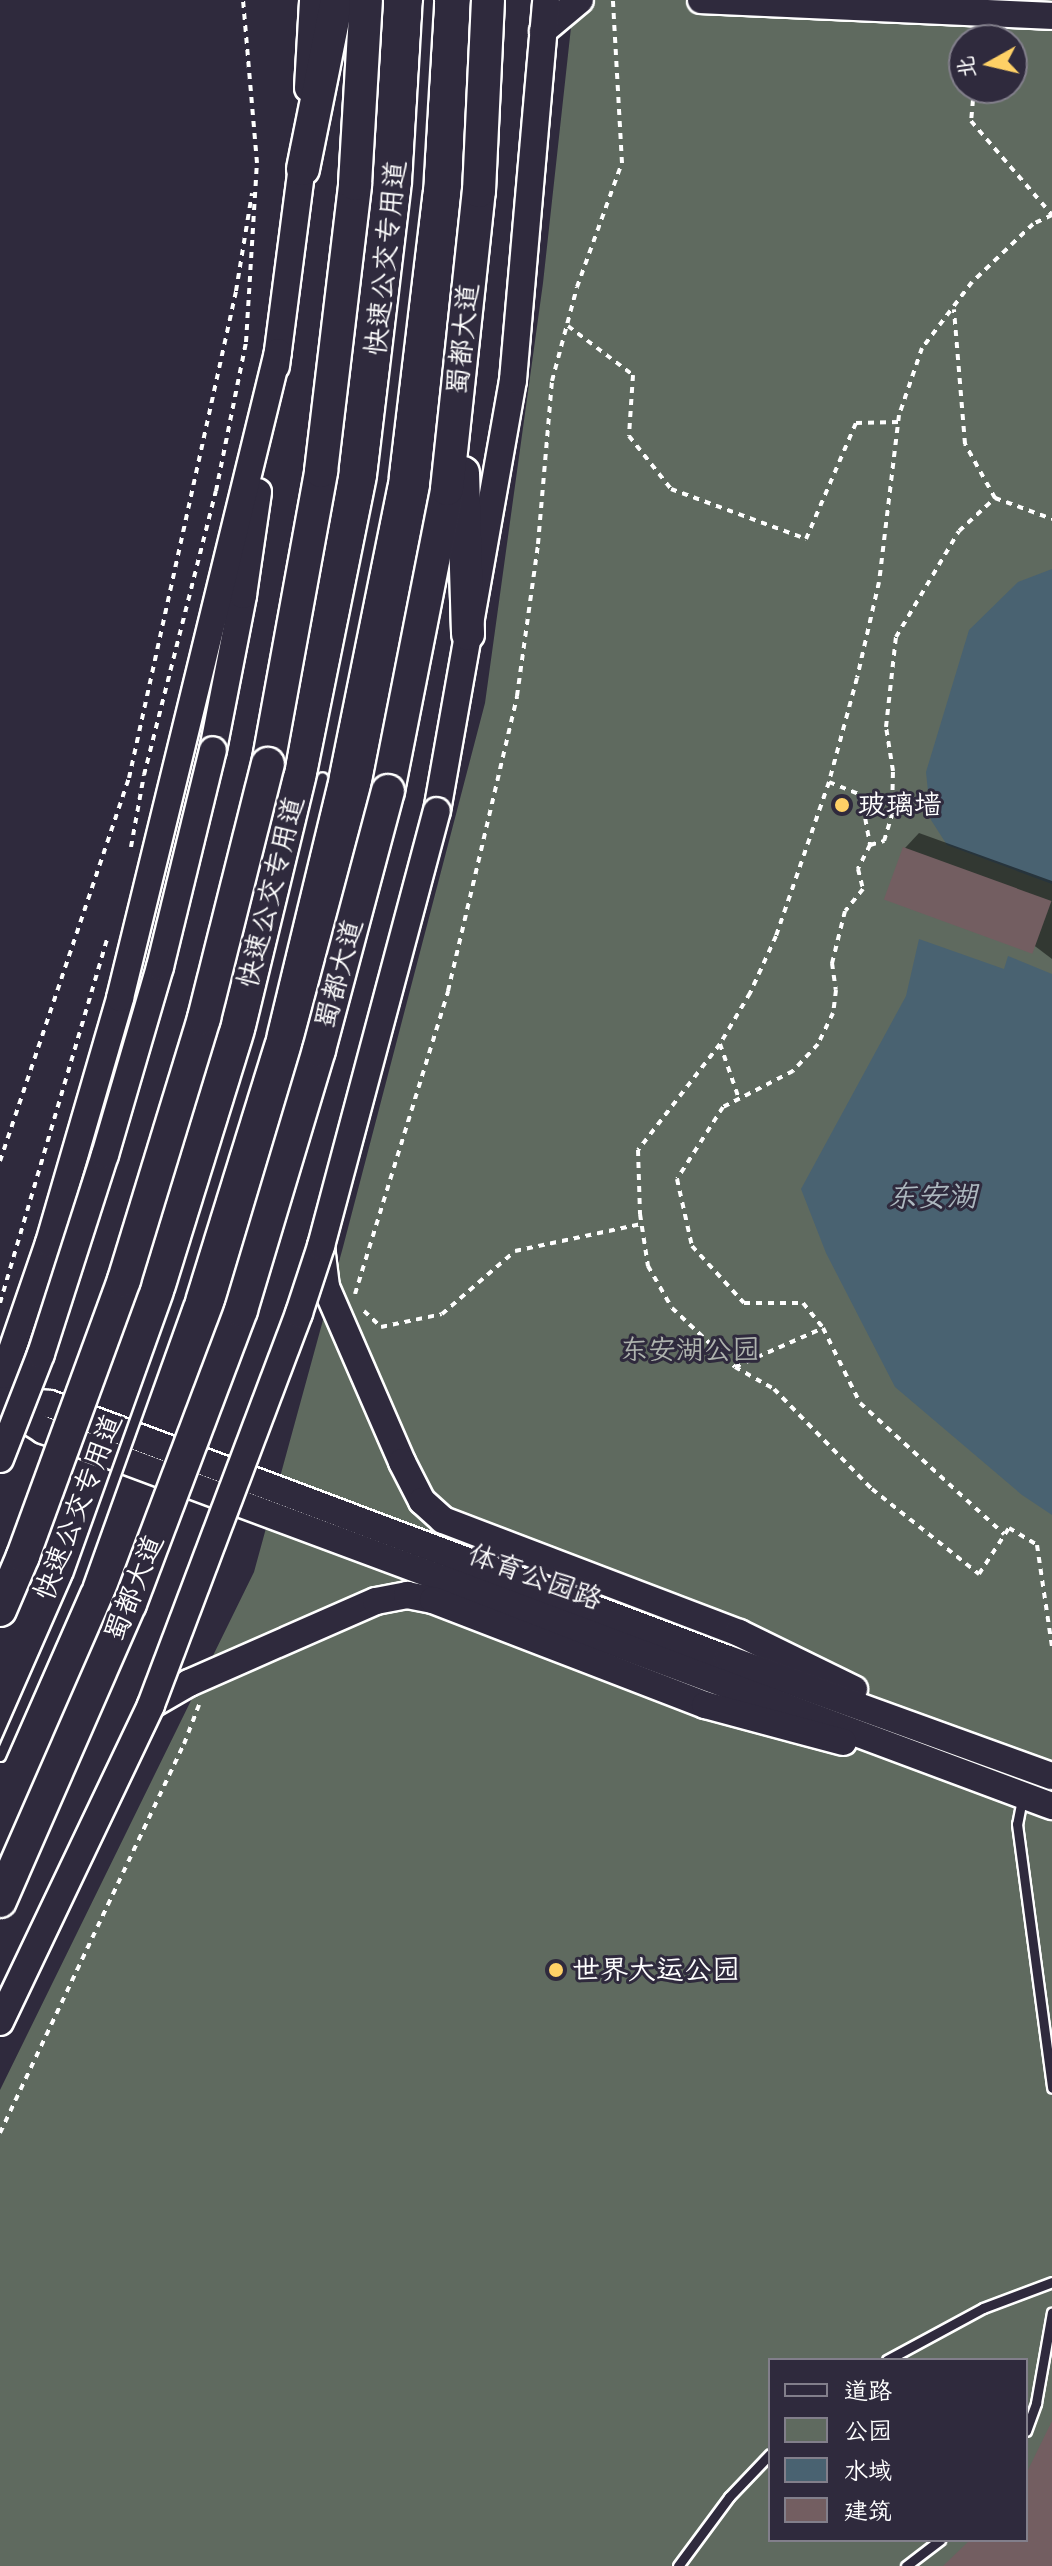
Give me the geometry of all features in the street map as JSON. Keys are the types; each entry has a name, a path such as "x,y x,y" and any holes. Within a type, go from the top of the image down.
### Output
{"highway":[{"path":"303,169 337,0"},
{"path":"0,1610 23,1556 124,1280 204,1018 268,764 321,471 355,184 366,0"},
{"name":"蜀都大道","path":"0,1901 130,1604 241,1310 319,1050 388,791 447,489 479,191 488,0"},
{"path":"459,374 468,634"}],"main road":[{"path":"0,1459 41,1354 105,1155 160,967 213,750 243,595 303,169 313,0"},
{"path":"0,2022 151,1705 183,1628 321,1246 437,811 513,380 546,0"},
{"path":"543,31 580,0"},
{"path":"701,0 1052,16"},
{"path":"0,1385 49,1243 120,998 278,352"},
{"path":"321,1246 326,1287 346,1308 422,1501 443,1520 739,1633 984,1766"},
{"name":"体育公园路","path":"0,1401 50,1404 984,1766 1036,1779 1052,1806"},
{"path":"151,1705 211,1673 376,1601 407,1595 433,1600 705,1705 984,1766"}],"lane":[{"name":"快速公交专用道","path":"0,1756 77,1581 179,1296 260,1034 322,777 382,479 417,187 428,0"},
{"path":"1036,1779 1017,1824 1052,2088"},
{"path":"891,2358 983,2308 1052,2282"},
{"path":"1028,2425 1036,2403 1052,2312"},
{"path":"678,2566 729,2497 768,2456"},
{"path":"906,2566 937,2542"}],"path":[{"path":"129,858 144,775 216,491 246,342 257,163 243,0"},
{"path":"613,0 622,163 577,287 552,381 538,544 517,696 448,991 346,1308 381,1327 442,1314 515,1251 641,1224"},
{"path":"973,104 971,121 1052,215 1033,224 972,282 922,348 898,422 879,582 829,782 776,936 750,993 720,1044 638,1150 641,1224 648,1266 672,1308 735,1367 774,1389 872,1489 979,1574 1009,1528 1037,1545 1052,1647"},
{"path":"0,1161 129,778 236,291 257,163"},
{"path":"954,306 965,444 995,498 1052,519"},
{"path":"567,325 633,375 629,436 671,489 806,539 856,423 898,422"},
{"path":"870,845 884,841 892,814 893,771 886,727 896,637 959,531 995,498"},
{"path":"829,782 861,795 870,845 858,869 863,889 845,911 832,963 836,990 833,1013 818,1044 793,1071 723,1107 677,1179 692,1246 744,1303 803,1303 823,1328 860,1403 1004,1534"},
{"path":"0,1303 111,930"},
{"path":"720,1044 739,1099"},
{"path":"735,1367 823,1328"},
{"path":"0,2133 184,1744 211,1673"}],"green space":[{"name":"东安湖公园","path":"574,0 1052,0 1052,2566 0,2566 0,2090 254,1572 343,1247 485,703 543,283"}],"water":[{"path":"1052,569 1052,884 947,845 931,820 926,772 969,630 1018,582"},
{"name":"东安湖","path":"919,939 1004,969 1008,956 1052,974 1052,1515 1022,1495 895,1387 826,1253 801,1189 906,996"}],"building":[{"path":"903,847 1051,901 1032,954 884,900"},
{"path":"1052,2421 1052,2566 943,2566 968,2542 1028,2542 1028,2470"}],"place":[{"name":"玻璃墙","path":"842,805"},
{"name":"世界大运公园","path":"556,1970"}]}
